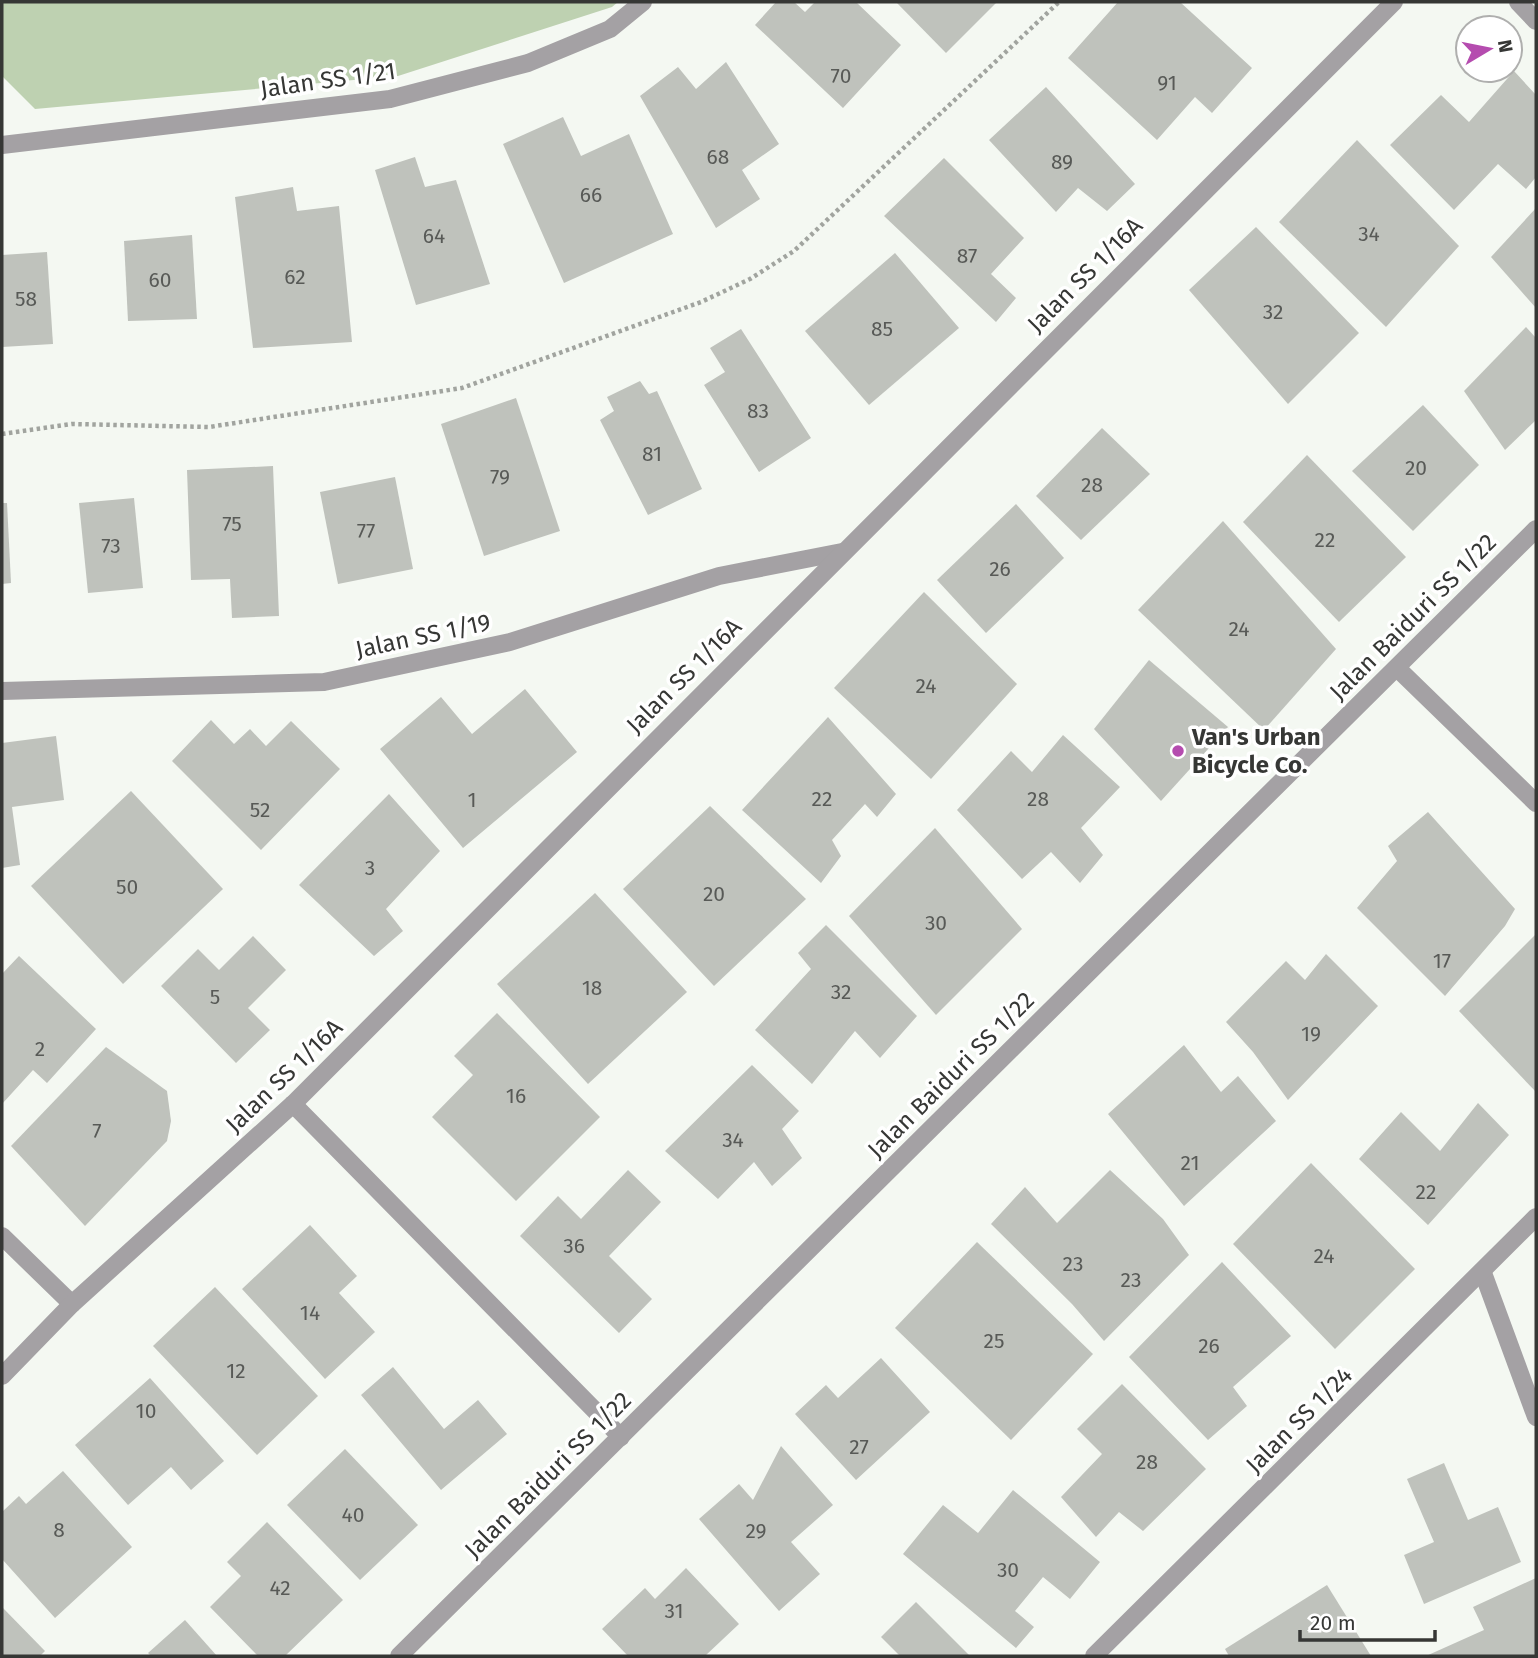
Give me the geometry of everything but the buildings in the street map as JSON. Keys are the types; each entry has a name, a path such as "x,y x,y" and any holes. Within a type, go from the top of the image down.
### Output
{"street":[{"name":"Jalan SS 1/21","path":"2,145 390,99 528,63 610,29 643,2"},
{"name":"Jalan SS 1/16A","path":"2,1376 72,1304 293,1104 1394,2"},
{"path":"1518,2 1536,21"},
{"name":"Jalan Baiduri SS 1/22","path":"399,1656 1536,529"},
{"name":"Jalan SS 1/19","path":"2,691 324,682 510,642 719,576 842,552"},
{"path":"1397,668 1536,803"},
{"path":"293,1104 621,1437"},
{"name":"Jalan SS 1/24","path":"1094,1656 1483,1273 1536,1217"},
{"path":"2,1236 72,1304"},
{"path":"1483,1273 1536,1417"}],"path":[{"path":"2,434 72,424 209,427 462,388 701,302 750,279 794,251 1059,2"}],"green space":[{"path":"2,2 618,2 612,7 398,76 35,109 2,76"}],"place":[{"name":"Van's Urban Bicycle Co.","path":"1178,751"}]}
